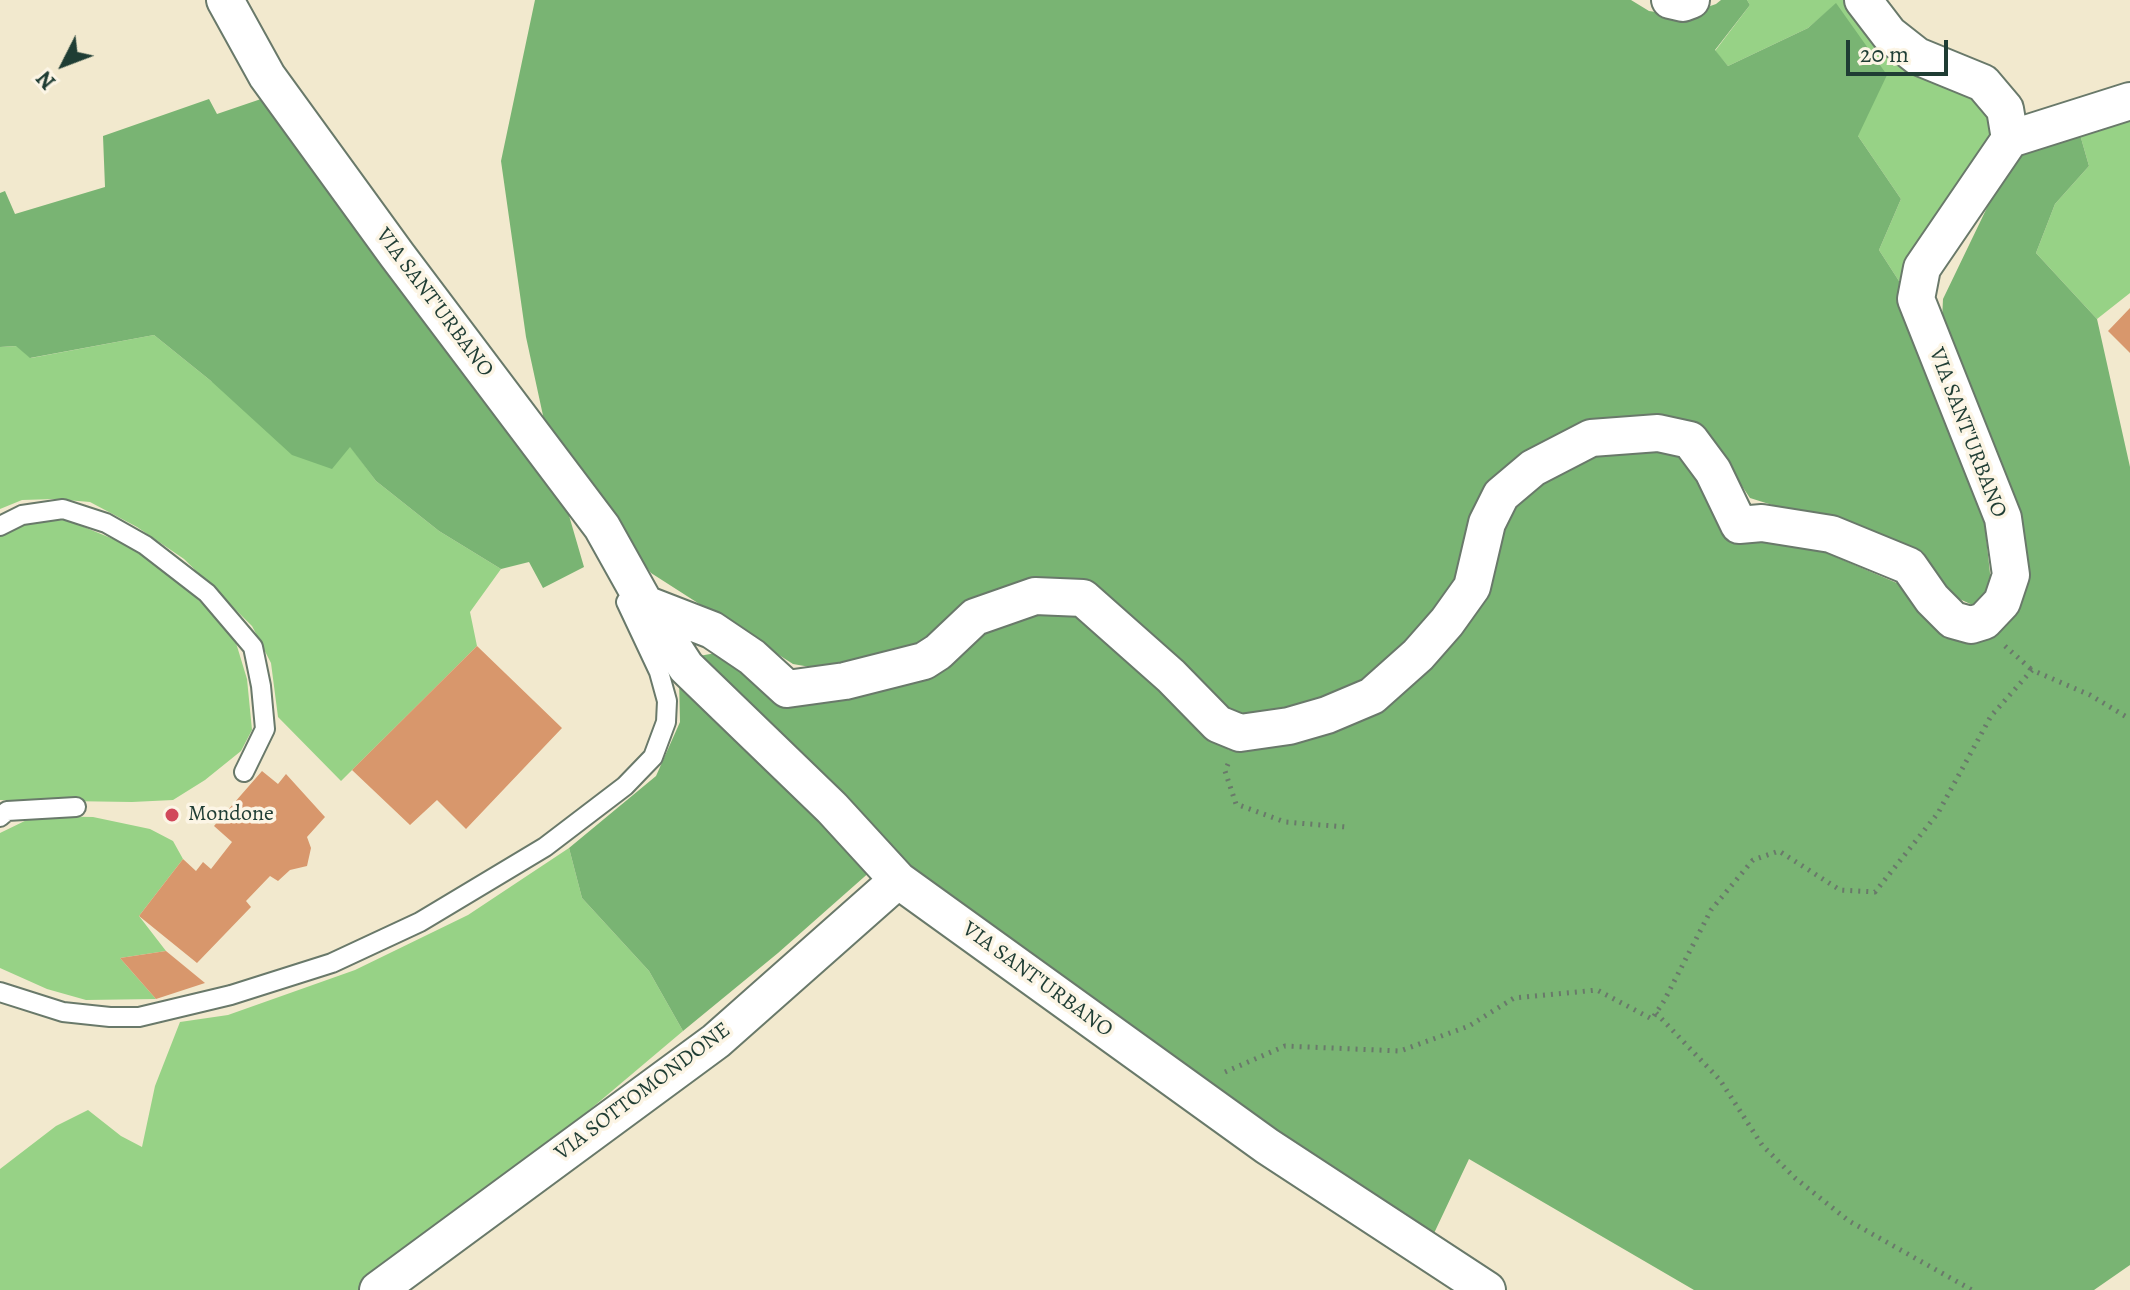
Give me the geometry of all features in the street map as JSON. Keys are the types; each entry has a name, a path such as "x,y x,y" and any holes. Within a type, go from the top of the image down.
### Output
{"street":[{"name":"VIA SANT'URBANO","path":"225,0 267,76 602,527 645,604 686,667 832,808 898,880 1267,1146 1487,1290"},
{"path":"1670,0 1683,3 1691,0"},
{"path":"1863,0 1889,34 1917,56 1983,83 2005,109 2010,139 2130,101"},
{"name":"VIA SANT'URBANO","path":"1240,733 1289,726 1327,715 1372,696 1418,655 1472,587 1487,523 1501,495 1533,468 1591,438 1658,433 1690,440 1713,471 1739,525 1762,523 1831,534 1909,566 1932,599 1953,620 1971,625 1984,621 2002,602 2011,575 2003,518 1916,299 1922,268 2010,139"},
{"path":"645,604 712,630 752,657 787,689 845,681 924,661 975,617 1035,596 1083,598 1171,676 1218,724 1240,733"},
{"name":"VIA SOTTOMONDONE","path":"378,1290 716,1041 898,880"}],"lane":[{"path":"0,526 22,515 63,509 106,523 145,545 207,593 253,647 265,729 244,772"},
{"path":"0,992 63,1012 139,1017 231,995 332,963 420,922 545,847 625,786 653,757 666,722 667,701 659,672 621,591 602,527"},
{"path":"0,817 7,811 76,807"}],"path":[{"path":"1188,1088 1285,1046 1400,1051 1469,1026 1514,998 1597,990 1652,1019 1711,910 1753,860 1779,851 1840,890 1875,892 1938,813 1991,716 2032,670 2090,695 2130,719"},
{"path":"1240,733 1225,771 1236,804 1285,822 1346,827"},
{"path":"1656,1013 1720,1080 1762,1145 1795,1178 1849,1221 1972,1290"}],"green space":[{"path":"535,0 1631,0 1649,11 1682,16 1721,0 1747,0 1750,5 1715,50 1728,66 1808,28 1836,3 1887,75 1858,136 1901,199 1879,250 1899,281 1983,508 1992,592 1977,607 1955,597 1919,551 1750,498 1704,430 1659,420 1482,496 1451,588 1411,644 1343,693 1272,714 1239,715 1214,699 1100,589 927,645 833,671 793,664 651,573 547,434 526,337 501,161"},
{"path":"1747,0 1853,0 1978,89 1992,113 1996,139 1899,281 1879,250 1901,199 1858,136 1836,4 1808,28 1728,66 1715,51 1750,5"},
{"path":"209,99 217,114 261,99 561,488 584,567 543,588 529,562 501,569 439,531 376,481 350,447 332,469 292,455 211,381 154,335 30,358 16,346 0,347 0,193 5,191 15,214 105,187 103,136"},
{"path":"2130,114 2130,293 2097,319 2036,253 2055,204 2089,166 2079,131"},
{"path":"2079,131 2089,166 2055,204 2036,253 2097,319 2130,467 2130,1265 2094,1290 1694,1290 1469,1159 1428,1246 949,901 865,827 699,656 727,651 789,700 991,623 1044,611 1079,614 1180,709 1229,750 1320,732 1394,693 1494,540 1520,493 1585,452 1637,445 1687,452 1710,487 1803,543 1911,589 1933,620 2018,596 1942,320 1943,299 2009,162 2030,147"},
{"path":"154,335 211,381 350,446 376,481 439,531 501,569 470,612 477,646 341,781 278,717 271,663 252,626 184,559 137,527 90,502 22,500 0,509 0,347 17,346 31,358"},
{"path":"67,520 118,541 168,571 233,633 247,679 252,730 241,751 205,780 173,800 0,800 0,535 33,521"},
{"path":"679,677 872,870 683,1031 649,971 582,898 569,848 656,776 680,722"},
{"path":"35,816 93,817 150,829 173,841 183,859 139,916 166,951 120,958 156,999 86,1000 47,989 0,968 0,833"},
{"path":"569,848 582,898 649,971 683,1031 484,1199 359,1290 0,1290 0,1169 56,1126 88,1110 121,1136 142,1147 155,1086 180,1022 228,1015 355,970 468,915"}],"building":[{"path":"2130,308 2130,353 2108,331"},
{"path":"477,646 562,728 466,829 437,800 410,825 352,770"},
{"path":"262,771 278,784 286,774 325,817 307,837 311,848 307,866 290,870 278,881 270,876 246,901 251,907 197,963 139,916 183,859 196,871 203,862 211,869 232,842 214,826"},
{"path":"166,951 205,983 156,999 120,958"}],"place":[{"name":"Mondone","path":"172,815"}]}
